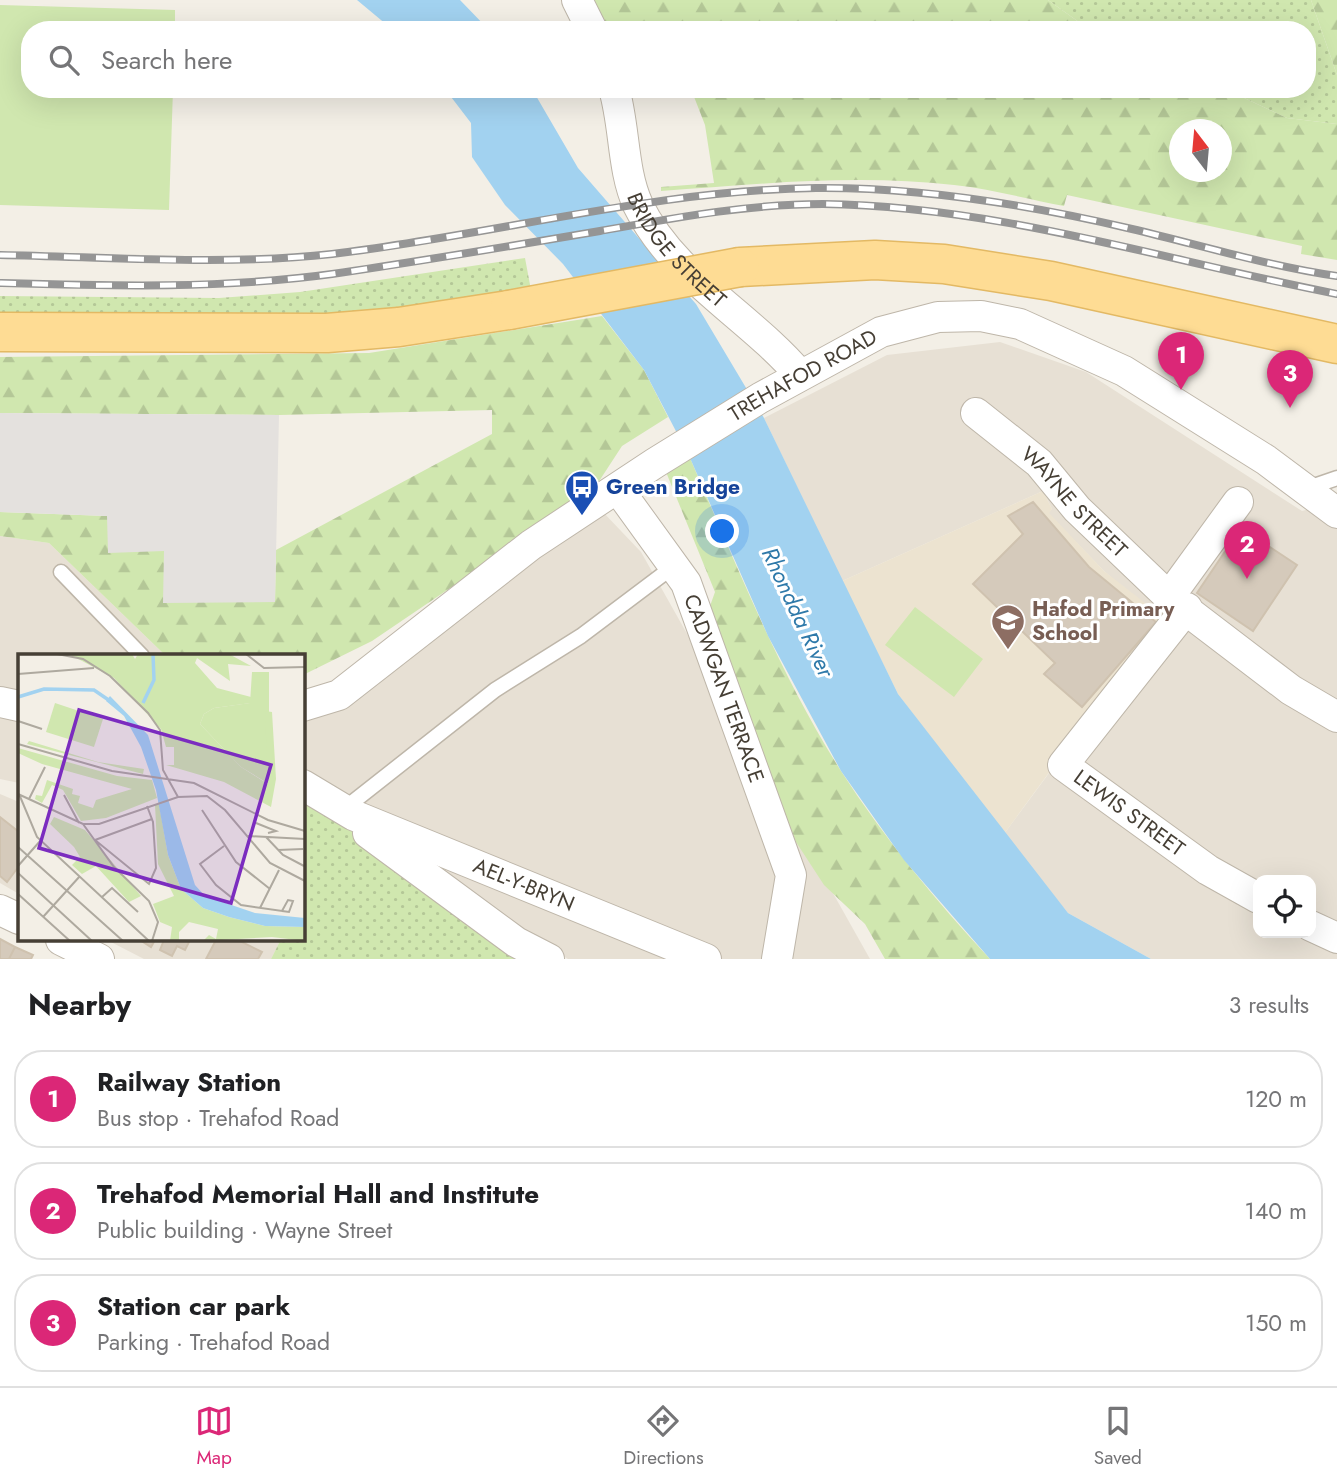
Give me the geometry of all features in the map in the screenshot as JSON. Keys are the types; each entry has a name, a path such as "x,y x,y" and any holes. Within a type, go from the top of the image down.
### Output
{"main road":[{"path":"0,332 327,332 399,327 509,310 740,267 875,260 944,264 1051,281 1337,344"}],"street":[{"path":"577,0 588,21"},
{"name":"BRIDGE STREET","path":"616,98 631,182 638,203 652,229 704,287 774,344 800,375"},
{"name":"TREHAFOD ROAD","path":"304,706 339,695 531,545 654,463 760,398 881,332 938,317 981,316 1020,324 1124,371 1327,496"},
{"name":"WAYNE STREET","path":"976,413 1039,463 1077,509 1178,603 1291,690 1337,717"},
{"name":"CADWGAN TERRACE","path":"618,489 686,583 791,875 777,959"},
{"path":"1178,603 1238,502"},
{"name":"LEWIS STREET","path":"1178,603 1063,765 1208,870 1253,895"},
{"path":"0,702 18,706"},
{"path":"304,786 344,809 350,820 516,942 548,959"},
{"name":"AEL-Y-BRYN","path":"344,809 706,959"},
{"path":"0,910 18,919"},
{"path":"1316,928 1337,939"},
{"path":"65,942 97,958"}],"lane":[{"path":"344,809 495,690 581,636 674,566"},
{"path":"61,572 140,654"}],"shaded area":[{"path":"1000,342 1086,372 1302,511 1337,502 1337,959 1151,959 1068,913 1004,834 1089,719 1132,595 1104,571 1048,513 1052,509 1043,491 842,581 764,418 887,355"},
{"path":"0,413 279,415 275,602 163,603 164,551 108,553 107,516 0,512"},
{"name":"Hafod Primary School","path":"1043,491 1052,509 1049,513 1104,571 1163,617 1004,834 898,694 842,581"},
{"path":"602,511 641,552 870,959 568,959 304,788 304,711"},
{"path":"0,536 49,543 164,654 18,654 18,783 0,779"},
{"path":"0,794 18,802 18,893 0,883"},
{"path":"111,942 279,943 271,959 144,959"}],"green space":[{"path":"587,0 1048,0 1077,21 598,21"},
{"path":"1048,0 1311,0 1337,75 1337,124 1287,118 1244,98 1316,98 1316,21 1077,21"},
{"path":"1311,0 1337,0 1337,75"},
{"path":"0,5 175,10 175,21 21,21 21,98 173,98 169,210 0,205"},
{"path":"694,98 1244,98 1287,118 1337,124 1337,260 1301,254 1302,246 1067,195 1064,206 968,187 881,180 807,181 661,191 661,187 714,183 705,125"},
{"path":"525,258 531,290 334,317 0,318 0,296 219,298 300,292"},
{"path":"602,316 644,370 668,417 622,446 592,492 372,641 304,675 304,654 164,654 49,543 0,536 0,512 107,516 164,551 275,601 276,550 492,434 492,410 279,415 0,413 0,357 369,353"},
{"path":"690,458 778,657 841,771 930,891 990,959 885,959 865,924 824,885 796,842 720,643 710,606 715,592 666,472"},
{"path":"915,607 983,659 954,697 885,645"},
{"path":"304,792 531,959 271,959 279,943 277,942 304,942"}],"water":[{"path":"357,0 460,0 480,21 382,21"},
{"name":"Rhondda River","path":"452,98 537,98 578,168 696,304 764,418 898,694 1068,913 1151,959 990,959 904,860 841,771 768,636 690,458 644,370 563,264 505,205 472,157 471,123"}],"building":[{"path":"1033,502 1089,567 1156,622 1082,707 1044,674 1055,663 973,584 1023,534 1008,516"},
{"path":"1241,528 1297,565 1253,631 1197,593"},
{"path":"0,817 18,831 18,867 7,882 0,876"},
{"path":"0,939 15,947 9,959 0,959"},
{"path":"163,942 189,942 185,950 177,946 172,956 160,950"},
{"path":"215,942 242,942 262,952 258,959 206,959"},
{"path":"15,947 33,955 31,959 9,959"}],"railway":[{"path":"0,255 166,260 291,258 392,246 695,196 856,188 935,194 1054,212 1260,261 1337,276"},
{"path":"0,283 166,285 290,279 433,259 711,213 767,206 823,204 889,207 1018,225 1337,294"}],"place":[{"name":"Railway Station","path":"1181,390"},
{"name":"Station car park","path":"1290,408"},
{"name":"Green Bridge","path":"582,517"},
{"name":"Trehafod Memorial Hall and Institute","path":"1247,579"},
{"name":"Hafod Primary School","path":"1008,651"}]}
